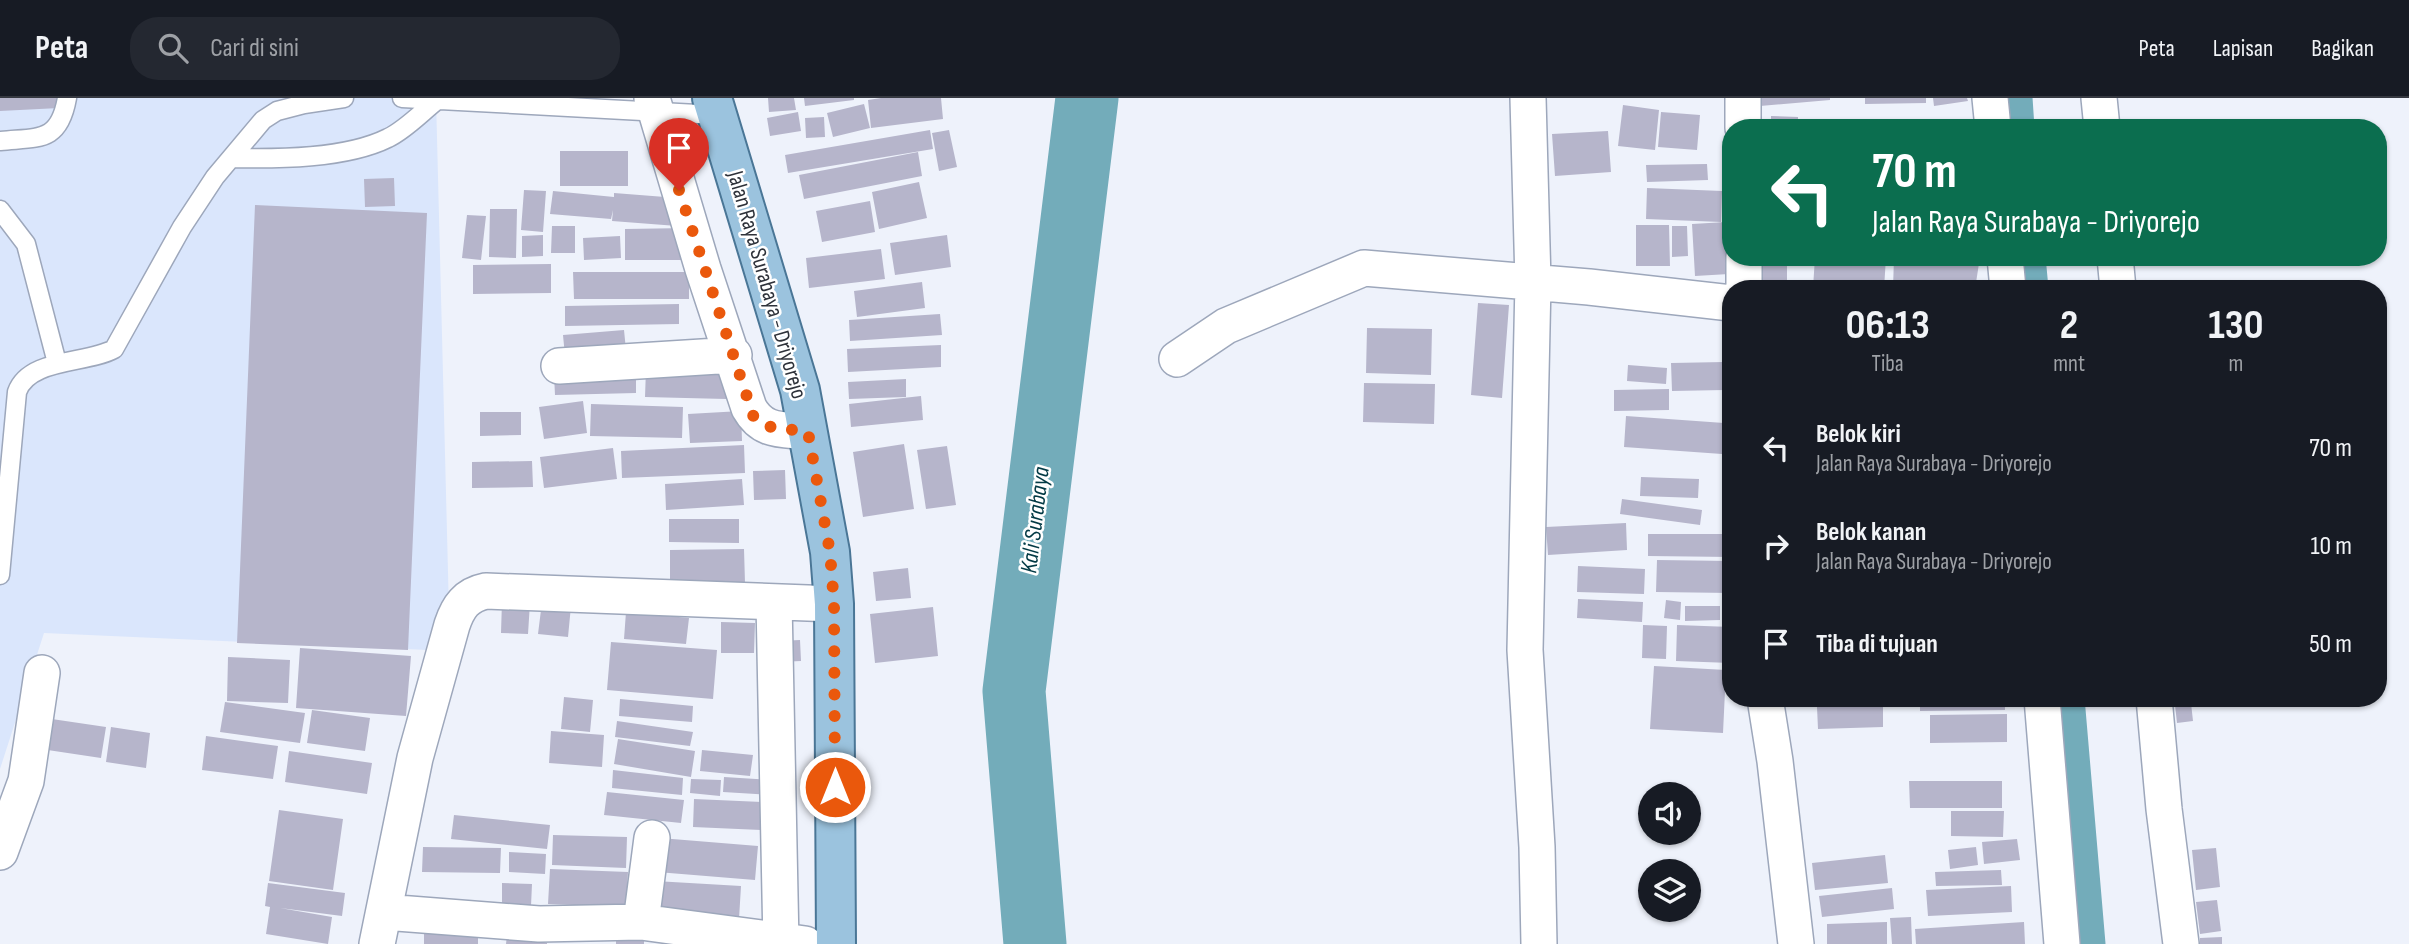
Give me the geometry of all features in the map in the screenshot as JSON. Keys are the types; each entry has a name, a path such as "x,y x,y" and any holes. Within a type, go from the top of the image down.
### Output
{"main road":[{"name":"Jalan Raya Surabaya - Driyorejo","path":"714,106 800,390 830,552 834,604 836,944"}],"street":[{"path":"1528,98 1533,282 1525,650 1537,848 1539,944"},
{"path":"1743,119 1744,98"},
{"path":"1990,98 1992,119"},
{"path":"2099,98 2101,119"},
{"name":"Jalan Raya Surabaya - Driyorejo","path":"654,105 749,408 756,421 765,426 808,432"},
{"path":"1177,359 1226,326 1364,268 1722,302"},
{"path":"559,366 734,355"},
{"path":"774,602 789,943 641,922 381,928 415,758 455,615 467,598 486,591 834,604"},
{"path":"0,852 26,781 42,673"},
{"path":"1766,707 1796,944"},
{"path":"2043,707 2062,944"},
{"path":"2155,707 2181,944"},
{"path":"641,922 652,838"}],"lane":[{"path":"0,141 33,138 52,132 64,117 68,98"},
{"path":"0,575 17,392 25,379 57,363 103,355 114,349 182,227 215,177 263,120 277,111 344,98"},
{"path":"402,98 436,101 714,106"},
{"path":"231,158 272,159 358,149 389,138 436,101"},
{"path":"0,210 26,244 57,363"}],"shaded area":[{"path":"0,98 436,98 450,651 44,633 0,769"}],"building":[{"path":"0,98 59,98 59,108 0,111"},
{"path":"768,98 794,98 796,110 769,112"},
{"path":"804,98 854,98 854,100 805,106"},
{"path":"941,98 943,119 871,128 868,100"},
{"path":"1760,98 1830,98 1830,100 1760,106"},
{"path":"1865,98 1926,98 1926,103 1865,104"},
{"path":"1933,98 1967,98 1968,101 1934,106"},
{"path":"864,104 870,128 833,137 827,113"},
{"path":"1623,105 1659,110 1655,150 1618,146"},
{"path":"798,112 801,131 770,136 767,118"},
{"path":"1661,112 1700,115 1697,150 1658,147"},
{"path":"1771,116 1798,117 1798,119 1771,119"},
{"path":"824,117 825,137 806,138 805,118"},
{"path":"930,130 933,149 788,173 785,155"},
{"path":"949,130 957,167 939,171 932,133"},
{"path":"1608,131 1611,172 1555,176 1552,134"},
{"path":"560,151 628,151 628,186 560,186"},
{"path":"918,152 922,176 804,199 799,175"},
{"path":"1707,164 1708,180 1647,182 1646,165"},
{"path":"394,178 395,206 365,207 364,179"},
{"path":"919,182 927,218 879,229 872,192"},
{"path":"1647,188 1722,191 1721,222 1646,219"},
{"path":"524,190 546,191 543,232 521,230"},
{"path":"553,191 614,197 614,193 678,198 677,226 612,221 613,210 611,219 550,214"},
{"path":"870,201 875,232 822,242 816,211"},
{"path":"255,205 427,213 408,650 237,643"},
{"path":"490,209 517,209 516,258 489,257"},
{"path":"467,215 486,216 481,260 462,258"},
{"path":"1722,222 1722,266 1729,266 1729,274 1695,276 1692,224"},
{"path":"1636,225 1669,225 1670,266 1636,266"},
{"path":"552,226 575,226 575,253 551,253"},
{"path":"1672,226 1687,226 1688,256 1672,257"},
{"path":"688,228 688,260 625,260 625,229"},
{"path":"543,235 543,256 522,257 522,236"},
{"path":"947,235 951,267 895,275 890,243"},
{"path":"620,236 621,258 584,260 583,238"},
{"path":"881,249 885,279 809,288 806,258"},
{"path":"551,264 551,293 473,294 473,265"},
{"path":"1754,266 1787,266 1787,280 1753,280"},
{"path":"1814,266 1885,266 1885,280 1814,280"},
{"path":"1894,266 1979,266 1976,280 1893,280"},
{"path":"573,272 689,272 689,299 574,299"},
{"path":"922,282 925,308 857,317 854,291"},
{"path":"1478,303 1509,305 1502,398 1471,395"},
{"path":"679,304 679,324 565,326 565,306"},
{"path":"940,314 942,335 850,341 849,320"},
{"path":"1367,328 1432,329 1431,375 1366,373"},
{"path":"624,330 626,350 565,356 563,335"},
{"path":"941,345 941,367 848,372 847,349"},
{"path":"1722,362 1722,390 1672,391 1671,363"},
{"path":"1628,365 1667,368 1666,384 1627,381"},
{"path":"646,369 728,371 726,399 645,397"},
{"path":"636,373 636,393 555,395 554,375"},
{"path":"906,379 906,397 849,399 848,382"},
{"path":"1364,383 1435,384 1434,424 1363,422"},
{"path":"1669,389 1669,410 1614,411 1614,390"},
{"path":"921,396 923,420 851,427 849,404"},
{"path":"583,401 587,433 544,439 539,407"},
{"path":"591,404 683,407 682,438 590,436"},
{"path":"741,411 742,441 690,443 688,414"},
{"path":"480,412 521,412 521,435 480,436"},
{"path":"1626,416 1722,423 1722,454 1624,447"},
{"path":"904,444 914,509 863,517 853,452"},
{"path":"744,445 745,473 622,478 621,451"},
{"path":"947,446 956,505 926,509 917,450"},
{"path":"613,448 617,479 544,488 540,457"},
{"path":"532,461 533,487 472,488 472,462"},
{"path":"785,470 786,499 754,500 753,471"},
{"path":"1641,477 1699,479 1698,498 1640,496"},
{"path":"742,479 744,505 666,510 665,484"},
{"path":"1622,499 1702,510 1700,525 1620,514"},
{"path":"669,519 739,519 739,543 669,542"},
{"path":"1626,523 1627,550 1548,555 1546,527"},
{"path":"1648,534 1722,534 1722,557 1648,556"},
{"path":"744,549 745,583 670,583 670,550"},
{"path":"1657,560 1722,561 1722,593 1656,592"},
{"path":"1578,566 1645,569 1644,594 1577,592"},
{"path":"908,568 911,598 876,601 873,572"},
{"path":"1578,599 1643,602 1642,622 1577,618"},
{"path":"1666,600 1681,602 1680,620 1664,618"},
{"path":"502,601 530,603 528,634 501,633"},
{"path":"542,602 571,606 568,637 538,634"},
{"path":"1685,606 1720,606 1720,620 1685,621"},
{"path":"933,607 938,656 875,663 870,614"},
{"path":"626,612 689,618 686,644 624,639"},
{"path":"721,622 755,623 754,653 721,653"},
{"path":"1643,625 1667,626 1666,659 1642,658"},
{"path":"1677,625 1722,627 1722,663 1676,661"},
{"path":"800,640 801,661 779,662 778,641"},
{"path":"611,642 717,650 713,699 607,690"},
{"path":"300,648 411,656 406,716 296,708"},
{"path":"228,657 290,660 288,703 227,701"},
{"path":"1654,666 1722,670 1723,733 1650,729"},
{"path":"564,697 593,700 590,732 561,729"},
{"path":"620,699 693,706 692,722 619,716"},
{"path":"225,702 305,713 300,743 220,732"},
{"path":"1817,707 1883,707 1883,727 1818,729"},
{"path":"1920,707 2005,707 2005,710 1920,711"},
{"path":"2175,707 2191,707 2193,721 2177,723"},
{"path":"312,710 370,718 365,751 307,743"},
{"path":"2007,714 2007,742 1930,743 1930,715"},
{"path":"45,718 106,727 101,758 41,749"},
{"path":"617,721 693,732 690,746 615,737"},
{"path":"111,727 150,733 146,768 106,762"},
{"path":"551,731 604,735 602,767 549,763"},
{"path":"206,736 278,746 273,779 202,770"},
{"path":"618,739 695,751 691,777 614,764"},
{"path":"702,750 753,755 750,776 700,771"},
{"path":"289,751 372,763 367,794 285,782"},
{"path":"613,770 683,778 682,795 612,788"},
{"path":"724,777 772,780 771,795 723,792"},
{"path":"691,779 721,780 720,796 690,793"},
{"path":"1909,781 2002,781 2002,808 1910,808"},
{"path":"607,792 684,800 681,823 604,815"},
{"path":"694,799 762,802 761,830 693,827"},
{"path":"279,810 343,819 333,890 269,881"},
{"path":"1951,811 2004,811 2003,837 1951,836"},
{"path":"454,815 550,825 547,849 451,839"},
{"path":"553,835 627,837 626,868 552,865"},
{"path":"660,838 758,846 755,880 657,872"},
{"path":"2017,839 2020,860 1984,864 1982,842"},
{"path":"423,847 501,848 500,873 422,872"},
{"path":"1976,847 1978,865 1950,869 1948,850"},
{"path":"2216,848 2220,887 2196,890 2192,850"},
{"path":"509,852 546,854 545,874 509,872"},
{"path":"1885,855 1888,883 1815,890 1812,863"},
{"path":"550,869 628,872 626,907 548,904"},
{"path":"2001,870 2002,885 1936,886 1935,872"},
{"path":"655,881 741,886 739,919 653,914"},
{"path":"268,883 345,893 342,916 280,908 332,917 328,944 266,934 270,907 265,906"},
{"path":"502,883 532,884 531,906 502,905"},
{"path":"2011,886 2012,912 1928,916 1926,890"},
{"path":"1892,888 1894,909 1822,917 1819,896"},
{"path":"2217,900 2221,931 2200,934 2196,902"},
{"path":"1911,917 1912,944 1892,944 1890,918"},
{"path":"1887,922 1887,944 1827,944 1827,924"},
{"path":"2024,922 2025,944 1916,944 1915,929"},
{"path":"616,932 644,934 644,944 616,944"},
{"path":"424,933 478,935 478,944 424,944"},
{"path":"507,935 547,943 547,944 506,944"},
{"path":"2222,937 2222,944 2200,944 2200,938"}],"waterway":[{"name":"Kali Surabaya","path":"1035,944 1014,691 1087,98"},
{"path":"2014,98 2015,119"},
{"path":"2028,266 2029,280"},
{"path":"2067,707 2087,944"}],"route":[{"path":"679,190 754,418 765,426 808,432 830,552 834,604 835,787"}]}
